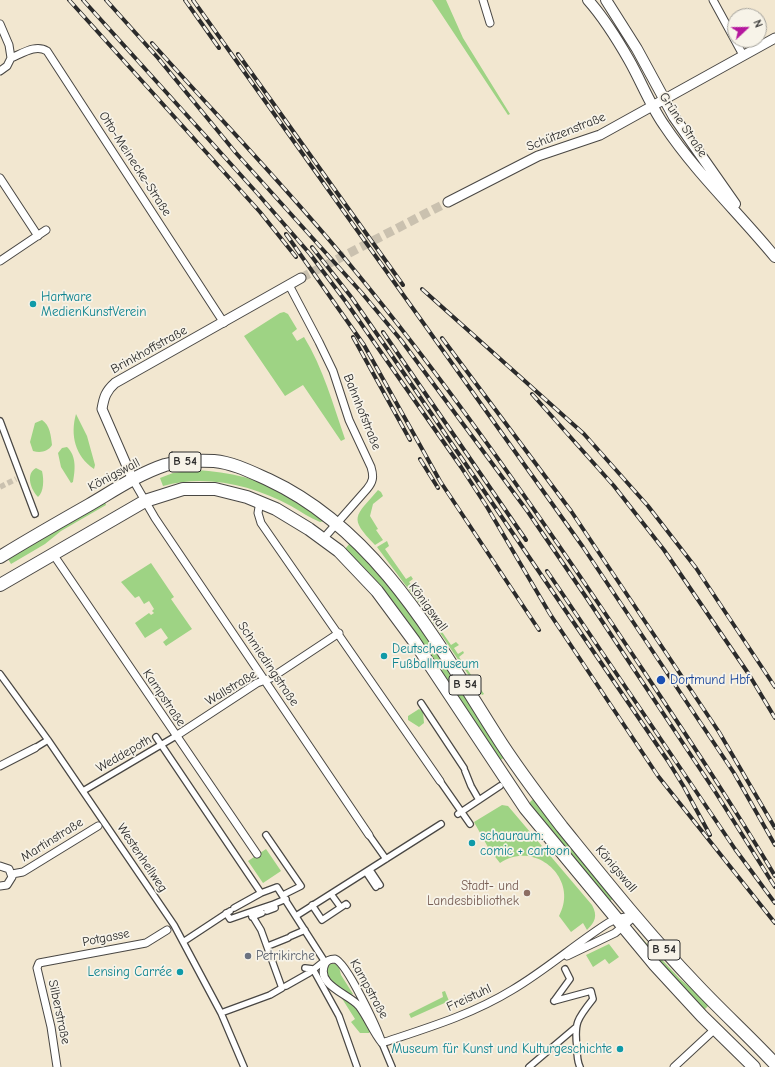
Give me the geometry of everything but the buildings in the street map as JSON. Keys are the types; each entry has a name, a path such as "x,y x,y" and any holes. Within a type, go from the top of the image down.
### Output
{"main road":[{"name":"Grüne Straße","path":"588,0 619,44 653,106 679,146 703,177 757,235 775,257"},
{"name":"Grüne Straße","path":"606,0 629,35 677,121 757,235"},
{"name":"Königswall","path":"0,557 133,480 158,468 174,463 204,461 240,467 309,502 337,523 367,552 408,601 538,796 694,983 775,1064"},
{"name":"B 54","path":"0,585 145,501 173,490 198,488 224,490 260,502 296,521 324,539 353,564 378,591 422,653 506,782 538,825 619,924 673,986 715,1030 754,1067"},
{"path":"715,1030 739,1028"}],"street":[{"path":"483,0 490,23"},
{"path":"713,0 743,55"},
{"path":"0,24 9,45 11,58 7,66 0,70"},
{"name":"Schützenstraße","path":"448,202 538,156 600,135 775,38"},
{"name":"Otto-Meinecke-Straße","path":"11,58 36,48 42,48 47,51 224,322"},
{"path":"0,178 38,236"},
{"path":"0,261 46,230"},
{"path":"289,285 300,278"},
{"name":"Brinkhoffstraße","path":"133,480 102,409 104,398 108,389 116,383 289,285"},
{"name":"Bahnhofstraße","path":"289,285 320,342 333,371 349,420 371,468 373,476 371,484 324,539"},
{"path":"0,421 18,478 35,514"},
{"name":"Schmiedingstraße","path":"133,480 145,501 264,681 386,859"},
{"path":"260,502 258,513 261,523 317,607 339,633 452,798 460,813 470,824"},
{"name":"Kampstraße","path":"53,554 257,854"},
{"name":"Wallstraße","path":"176,736 257,683 264,681 339,633"},
{"name":"Westenhellweg","path":"0,674 83,791 101,824 174,925 221,1013 244,1067"},
{"path":"421,703 464,770 479,800"},
{"name":"Weddepoth","path":"83,791 176,736"},
{"path":"156,737 261,893"},
{"path":"0,766 48,740"},
{"path":"460,813 498,787"},
{"name":"Martinstraße","path":"12,874 23,872 101,824"},
{"path":"296,916 441,824"},
{"path":"251,914 274,904 300,886 266,836"},
{"path":"0,866 6,867 12,874 9,883 0,886"},
{"path":"368,871 378,886"},
{"path":"183,942 230,911 261,893 277,887 284,897"},
{"path":"331,894 340,906"},
{"name":"Kampstraße","path":"284,897 325,962 323,972 326,979 335,989 359,1006 374,1034 382,1043"},
{"path":"230,911 230,919 264,912 274,908 274,904"},
{"path":"312,905 322,920 340,906 346,904 348,905"},
{"path":"221,1013 270,995 282,988 283,978 261,930 251,914"},
{"name":"Freistuhl","path":"559,959 578,951 619,924 636,915"},
{"name":"Freistuhl","path":"382,1043 433,1027 476,1010 513,990 559,959 597,930 619,924 636,915"},
{"name":"Potgasse","path":"39,963 146,942 174,925"},
{"path":"268,946 305,930"},
{"name":"Kampstraße","path":"325,962 330,959 335,959 342,964 372,1016 392,1067"},
{"path":"286,986 325,962"},
{"name":"Silberstraße","path":"39,963 37,968 51,1027 57,1067"},
{"path":"305,968 313,969"},
{"path":"313,969 339,1016 357,1067"},
{"path":"529,1067 575,1028 583,1012 593,1000 591,991 554,1001 570,979 566,969"},
{"path":"575,1028 579,1064"},
{"path":"674,1067 715,1030"}],"green space":[{"path":"432,0 446,0 463,38 510,114 508,115"},
{"path":"284,312 288,314 297,329 292,333 297,341 304,337 317,361 345,439 341,441 303,385 285,396 244,336 280,313"},
{"path":"76,414 87,436 95,465 94,469 82,458 78,451 74,437 74,422"},
{"path":"42,420 47,425 51,434 52,445 44,451 33,451 30,442 35,423"},
{"path":"67,447 74,459 73,482 71,483 61,467 58,453 62,448"},
{"path":"36,468 42,471 43,478 42,489 38,497 30,482 31,474"},
{"path":"197,470 221,472 245,477 279,489 290,495 325,521 320,522 261,492 245,487 196,481 163,486 160,478 173,473"},
{"path":"378,490 383,496 373,504 370,516 378,529 376,530 383,540 375,545 366,536 361,528 358,522 358,517 364,506"},
{"path":"105,502 106,505 61,531 45,544 11,564 8,559"},
{"path":"387,541 389,546 385,549 406,579 411,576 413,579 409,582 413,587 417,584 419,587 414,591 451,645 456,642 459,645 454,648 458,654 463,651 464,653 459,657 484,694 482,695 430,618 377,547"},
{"path":"351,542 395,591 415,618 434,645 505,757 499,761 430,653 400,611 376,580 345,549"},
{"path":"151,563 174,597 171,599 192,629 166,646 163,642 168,638 161,628 145,638 135,623 149,613 151,615 154,613 152,611 154,609 149,601 144,604 139,596 135,598 121,582"},
{"path":"419,709 423,712 424,723 419,727 408,720 408,716"},
{"path":"533,799 615,897 609,902 530,805 530,802"},
{"path":"502,805 508,806 592,905 595,912 595,919 587,930 583,923 571,932 559,916 564,902 564,889 559,877 550,867 540,859 527,856 513,857 500,863 489,849 474,822"},
{"path":"266,849 281,871 263,883 248,861"},
{"path":"638,934 680,979 710,1004 704,1010 640,939"},
{"path":"609,944 619,957 609,964 605,959 593,967 586,955"},
{"path":"330,964 335,964 339,967 341,975 353,994 351,995 343,991 330,979 326,971"},
{"path":"445,991 449,1001 411,1018 409,1014 443,997 442,992"},
{"path":"341,997 355,1007 370,1031 369,1033 360,1033 351,1022 355,1019"}],"tunnel":[{"path":"301,278 448,202"},
{"path":"0,487 16,479"}],"railway":[{"path":"69,0 260,212 296,257"},
{"path":"83,0 257,193 310,254 346,302 461,467 487,507 550,614 658,776 775,923"},
{"path":"106,0 158,58 236,153 361,292 401,340 528,512 716,793 775,887"},
{"path":"185,0 219,48"},
{"path":"193,0 583,547 734,773 775,845"},
{"path":"152,43 327,237 386,309 453,397 518,487 613,625 716,781 775,876"},
{"path":"238,54 403,285"},
{"path":"286,234 364,345 440,481 539,630"},
{"path":"312,247 352,298 668,761 710,835"},
{"path":"422,289 584,434 648,506 696,568 775,687"},
{"path":"383,332 526,540"},
{"path":"353,337 410,440"},
{"path":"442,338 571,511 719,732 775,828"},
{"path":"532,394 614,486 664,550 748,673 775,718"},
{"path":"420,459 438,488"},
{"path":"547,571 735,849 775,903"}],"place":[{"name":"Hartware MedienKunstVerein","path":"33,304"},
{"name":"Deutsches Fußballmuseum","path":"384,656"},
{"name":"Dortmund Hbf","path":"661,680"},
{"name":"schauraum: comic + cartoon","path":"472,843"},
{"name":"Stadt- und Landesbibliothek","path":"527,893"},
{"name":"Petrikirche","path":"248,956"},
{"name":"Lensing Carrée","path":"180,972"},
{"name":"Museum für Kunst und Kulturgeschichte","path":"620,1049"}]}
